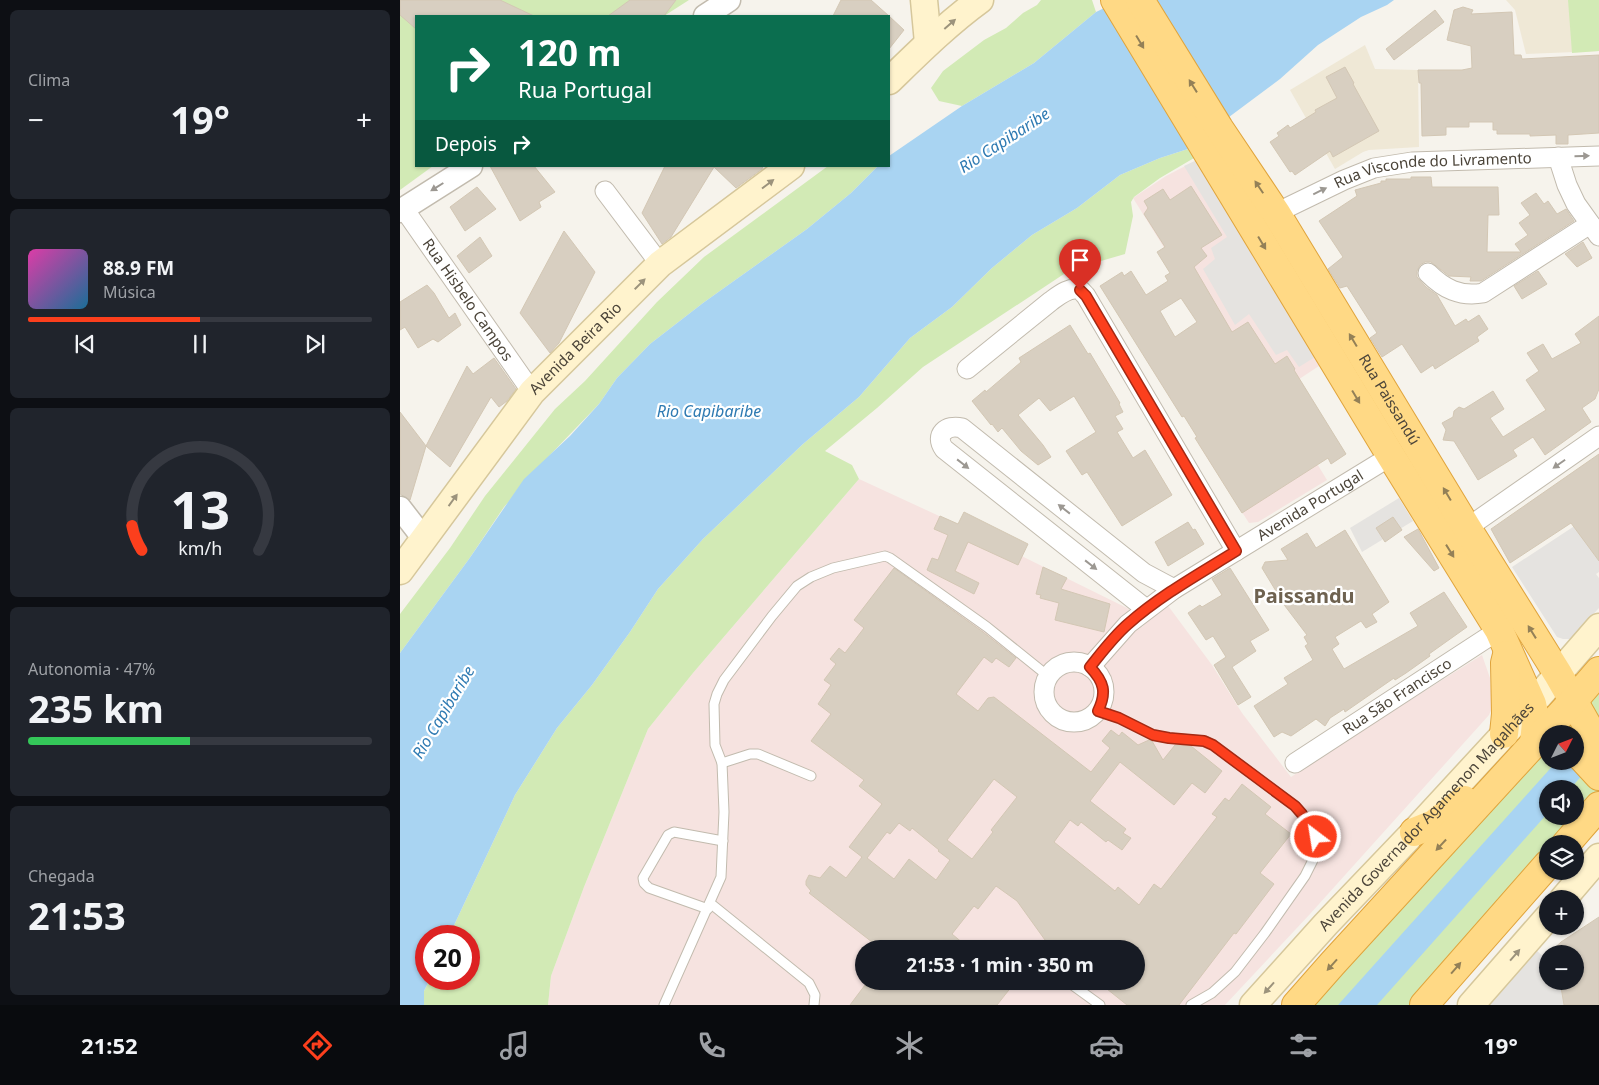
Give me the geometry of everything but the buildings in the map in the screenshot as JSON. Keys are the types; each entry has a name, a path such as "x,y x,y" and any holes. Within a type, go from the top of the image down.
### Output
{"highway":[{"path":"1115,0 1210,135"},
{"path":"1140,0 1210,135"},
{"name":"Rua Paissandú","path":"1210,135 1276,213 1558,674 1599,746"},
{"name":"Rua Paissandú","path":"1210,135 1391,456 1504,641 1532,704 1539,727"},
{"path":"1504,641 1506,714 1504,734"},
{"name":"Avenida Governador Agamenon Magalhães","path":"1557,725 1577,706 1599,671"},
{"name":"Avenida Governador Agamenon Magalhães","path":"1296,1005 1502,779 1539,742"},
{"path":"1584,760 1599,776"},
{"path":"1414,832 1434,824 1484,785 1502,779"},
{"path":"1574,835 1599,806"},
{"path":"1424,1005 1539,874"}],"main road":[{"path":"924,0 928,43"},
{"path":"890,79 965,10 980,0"},
{"name":"Avenida Beira Rio","path":"400,571 532,392 660,264 790,167"},
{"name":"Avenida Governador Agamenon Magalhães","path":"1253,1005 1326,924 1532,704 1599,627"},
{"path":"1571,890 1599,858"},
{"path":"1471,1005 1539,927"}],"street":[{"path":"707,15 730,0"},
{"name":"Rua Visconde do Livramento","path":"1276,213 1344,180 1374,168 1412,162 1599,156"},
{"path":"1428,273 1439,284 1453,290 1475,294 1483,293 1595,230 1573,198 1567,186 1558,157"},
{"path":"402,210 468,167"},
{"path":"605,191 660,264"},
{"name":"Rua Hisbelo Campos","path":"402,210 532,392"},
{"path":"967,369 1051,301 1065,292 1073,289 1080,290 1086,296 1236,551"},
{"path":"1146,609 944,449 940,438 944,431 952,426 962,428 1144,573 1174,589"},
{"path":"1467,528 1599,436"},
{"name":"Avenida Portugal","path":"1090,667 1121,630 1174,589 1391,456"},
{"path":"400,508 424,539"},
{"name":"Rua São Francisco","path":"1295,763 1504,641"},
{"path":"1074,662 1090,667 1098,675 1104,689 1103,701 1098,711 1090,718 1080,721 1070,722 1060,719 1046,705 1044,685 1048,676 1055,668 1064,663 1074,662"}],"lane":[{"path":"664,1005 721,876 724,812 722,763 716,745 714,704 717,694 724,680 797,586 811,577 833,568 884,556 890,558 987,627 1048,676"},
{"path":"1098,711 1119,718 1153,735 1204,741 1213,745 1295,806 1316,837 1315,856 1305,876 1265,933 1234,972 1212,993 1191,1005"},
{"path":"722,763 750,754 758,754 811,776"},
{"path":"723,841 674,832 668,834 643,878 644,883 649,888 709,906 809,982 816,995 814,1005"},
{"path":"1079,990 1100,1005"}],"shaded area":[{"path":"1506,0 1599,0 1599,51 1526,54 1515,10"},
{"path":"1365,45 1375,69 1418,70 1419,147 1369,150 1335,169 1290,90"},
{"path":"1197,160 1322,364 1275,395 1327,480 1258,522 1249,523 1199,445 1261,403 1133,198 1166,176"},
{"path":"1197,160 1315,357 1299,367 1287,350 1276,355 1249,314 1235,325 1203,269 1215,259 1211,248 1227,237 1184,166"},
{"path":"859,479 963,527 1129,609 1125,620 1137,620 1142,627 1166,603 1212,665 1242,713 1291,777 1482,655 1490,678 1492,708 1489,715 1310,914 1225,1005 548,1005 551,976 584,887 648,729 693,673"},
{"path":"1399,498 1413,521 1362,552 1350,528"},
{"path":"1576,525 1595,556 1599,554 1599,572 1596,574 1599,578 1599,608 1570,639 1563,639 1557,637 1512,567"},
{"path":"1535,949 1539,953 1539,990 1562,990 1564,1005 1484,1005"}],"green space":[{"path":"400,0 689,0 666,15 415,15 415,167 432,167 400,190"},
{"path":"1041,0 1092,0 1096,12 1034,63 962,106 939,101 931,88 943,71 984,40 1006,28"},
{"path":"1568,0 1599,0 1599,51 1572,53"},
{"path":"1188,149 1194,158 1160,178 1134,197 1131,202 1133,216 1125,254 1070,270 923,367 825,451 852,465 859,479 693,673 648,729 584,887 551,976 548,1005 424,1005 424,990 480,990 480,925 454,925 515,795 557,728 592,685 658,589 703,539 803,444 859,397 910,338 952,307 992,268 1032,235 1077,208 1120,175 1160,158"},
{"path":"827,167 877,167 851,193 807,229 703,303 650,344 617,378 599,404 504,507 469,559 400,653 400,614 450,548 485,496 555,409 585,381 657,302 704,257"},
{"path":"1599,671 1599,806 1584,823 1584,780 1539,780 1539,825 1582,825 1573,835 1539,835 1539,872 1419,1005 1296,1005 1539,737 1539,770 1584,770 1584,725 1550,725"}],"water":[{"name":"Rio Capibaribe","path":"1121,0 1394,0 1361,17 1318,45 1280,79 1188,149 1160,158 1120,175 1077,208 1032,235 992,268 952,307 910,338 859,397 803,444 703,539 658,589 592,685 557,728 515,795 454,925 415,925 415,990 424,990 424,1005 400,1005 400,653 469,559 524,479 570,436 599,404 617,378 650,344 703,303 807,229 851,193 877,167 890,167 890,155 962,106 1034,63 1096,12"},
{"path":"1599,714 1599,756 1578,780 1540,780 1549,770 1584,770 1584,731"},
{"path":"1539,781 1539,823 1377,1005 1338,1005"}],"district":[{"name":"Paissandu","path":"1304,596"}],"route":[{"path":"1080,290 1086,296 1236,551 1174,589 1121,630 1090,667 1098,675 1104,689 1103,701 1098,711 1119,718 1153,735 1204,741 1213,745 1295,806 1316,837"}]}
